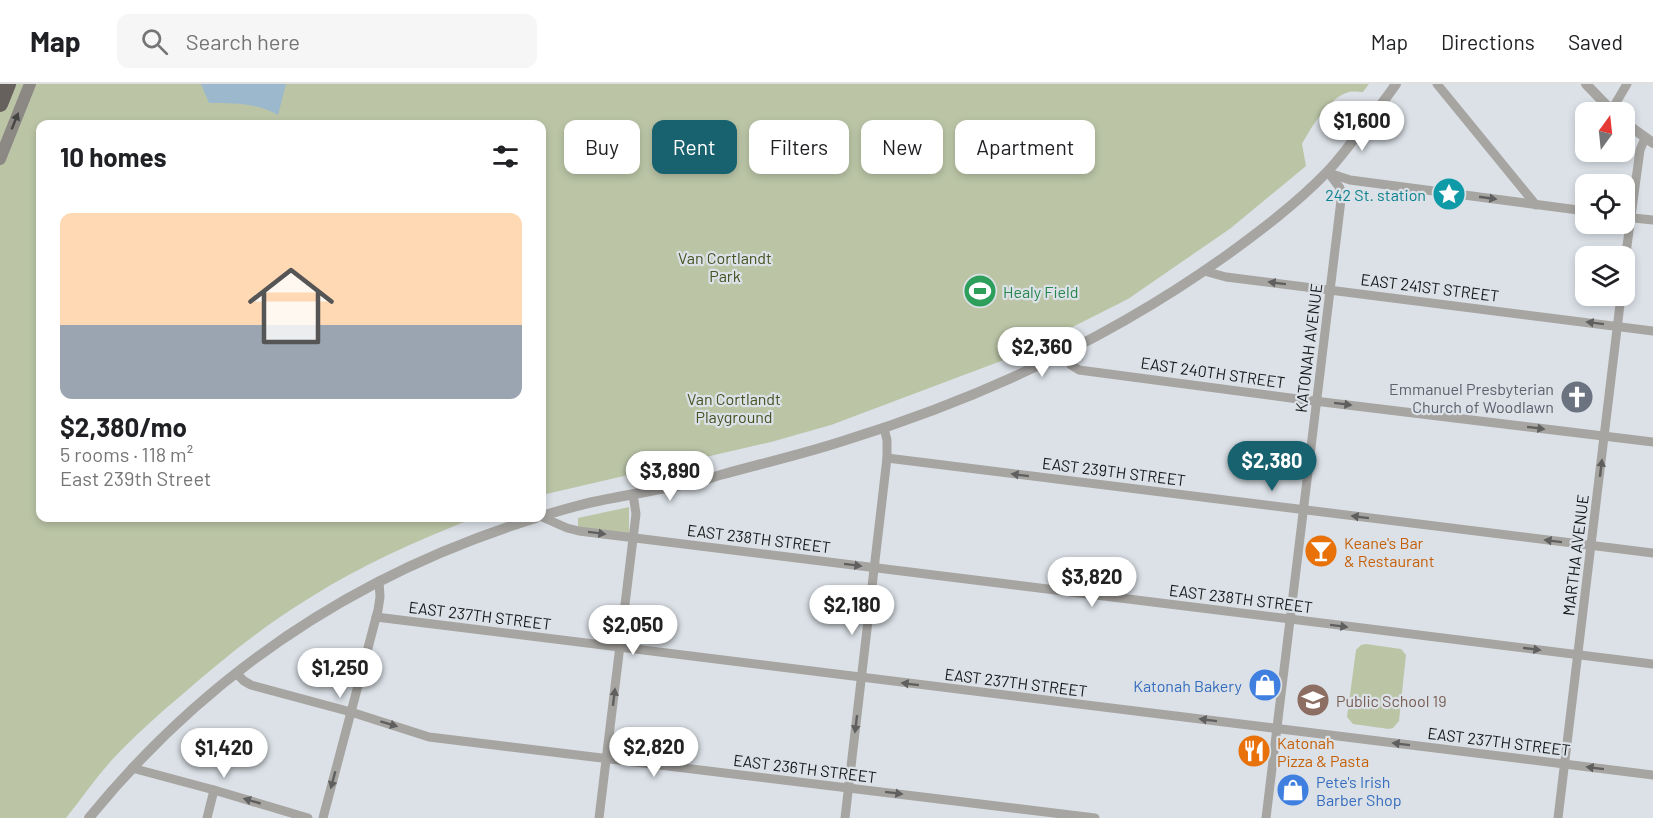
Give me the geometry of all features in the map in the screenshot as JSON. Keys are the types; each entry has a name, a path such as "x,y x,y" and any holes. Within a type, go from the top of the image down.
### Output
{"highway":[{"path":"0,104 8,84"}],"main road":[{"path":"0,159 30,84"}],"street":[{"path":"1437,84 1536,205"},
{"path":"1586,84 1603,102"},
{"path":"1617,102 1627,84"},
{"path":"546,516 588,503 702,481 720,474 809,452 884,428 959,400 1064,352 1133,316 1204,271 1272,221 1328,172 1378,110 1391,86"},
{"path":"1635,130 1649,141 1640,150 1635,178"},
{"path":"1328,172 1350,180 1575,210"},
{"name":"KATONAH AVENUE","path":"1266,818 1341,191 1328,172"},
{"path":"1635,218 1653,220"},
{"name":"EAST 241ST STREET","path":"1204,271 1222,276 1653,331"},
{"name":"MARTHA AVENUE","path":"1558,818 1621,306"},
{"name":"EAST 240TH STREET","path":"1064,352 1071,365 1079,370 1653,442"},
{"path":"844,818 887,458 884,428"},
{"name":"EAST 239TH STREET","path":"887,458 1653,553"},
{"path":"599,818 636,514 633,494"},
{"name":"EAST 238TH STREET","path":"546,519 573,530 1653,664"},
{"path":"89,818 132,768 195,707 236,673 308,622 379,581 422,560 466,541 524,522"},
{"path":"323,818 376,617 380,597 379,581"},
{"name":"EAST 237TH STREET","path":"376,617 1653,775"},
{"name":"EAST 236TH STREET","path":"236,673 247,683 429,736 1095,818"},
{"path":"132,768 309,818"},
{"path":"207,818 214,790"}],"green space":[{"name":"Van Cortlandt Park","path":"0,84 1369,84 1363,92 1342,95 1328,106 1302,144 1306,166 1231,228 1128,299 1017,355 831,425 771,442 546,494 546,120 36,120 36,522 464,522 411,544 350,574 261,630 214,667 137,734 105,768 66,818 0,818"},
{"path":"629,507 629,535 578,529 578,518"},
{"path":"1366,644 1401,649 1406,655 1399,721 1393,728 1353,724 1347,717 1356,650"}],"water":[{"path":"201,84 286,84 278,115 254,106 209,103"}],"place":[{"name":"242 St. station","path":"1449,194"},
{"name":"Healy Field","path":"980,291"},
{"name":"Emmanuel Presbyterian Church of Woodlawn","path":"1577,397"},
{"name":"Keane's Bar & Restaurant","path":"1321,551"},
{"name":"Katonah Bakery","path":"1265,685"},
{"name":"Public School 19","path":"1313,700"},
{"name":"Katonah Pizza & Pasta","path":"1254,751"},
{"name":"Pete's Irish Barber Shop","path":"1293,790"}],"park label":[{"name":"Van Cortlandt Playground","path":"734,407"}]}
